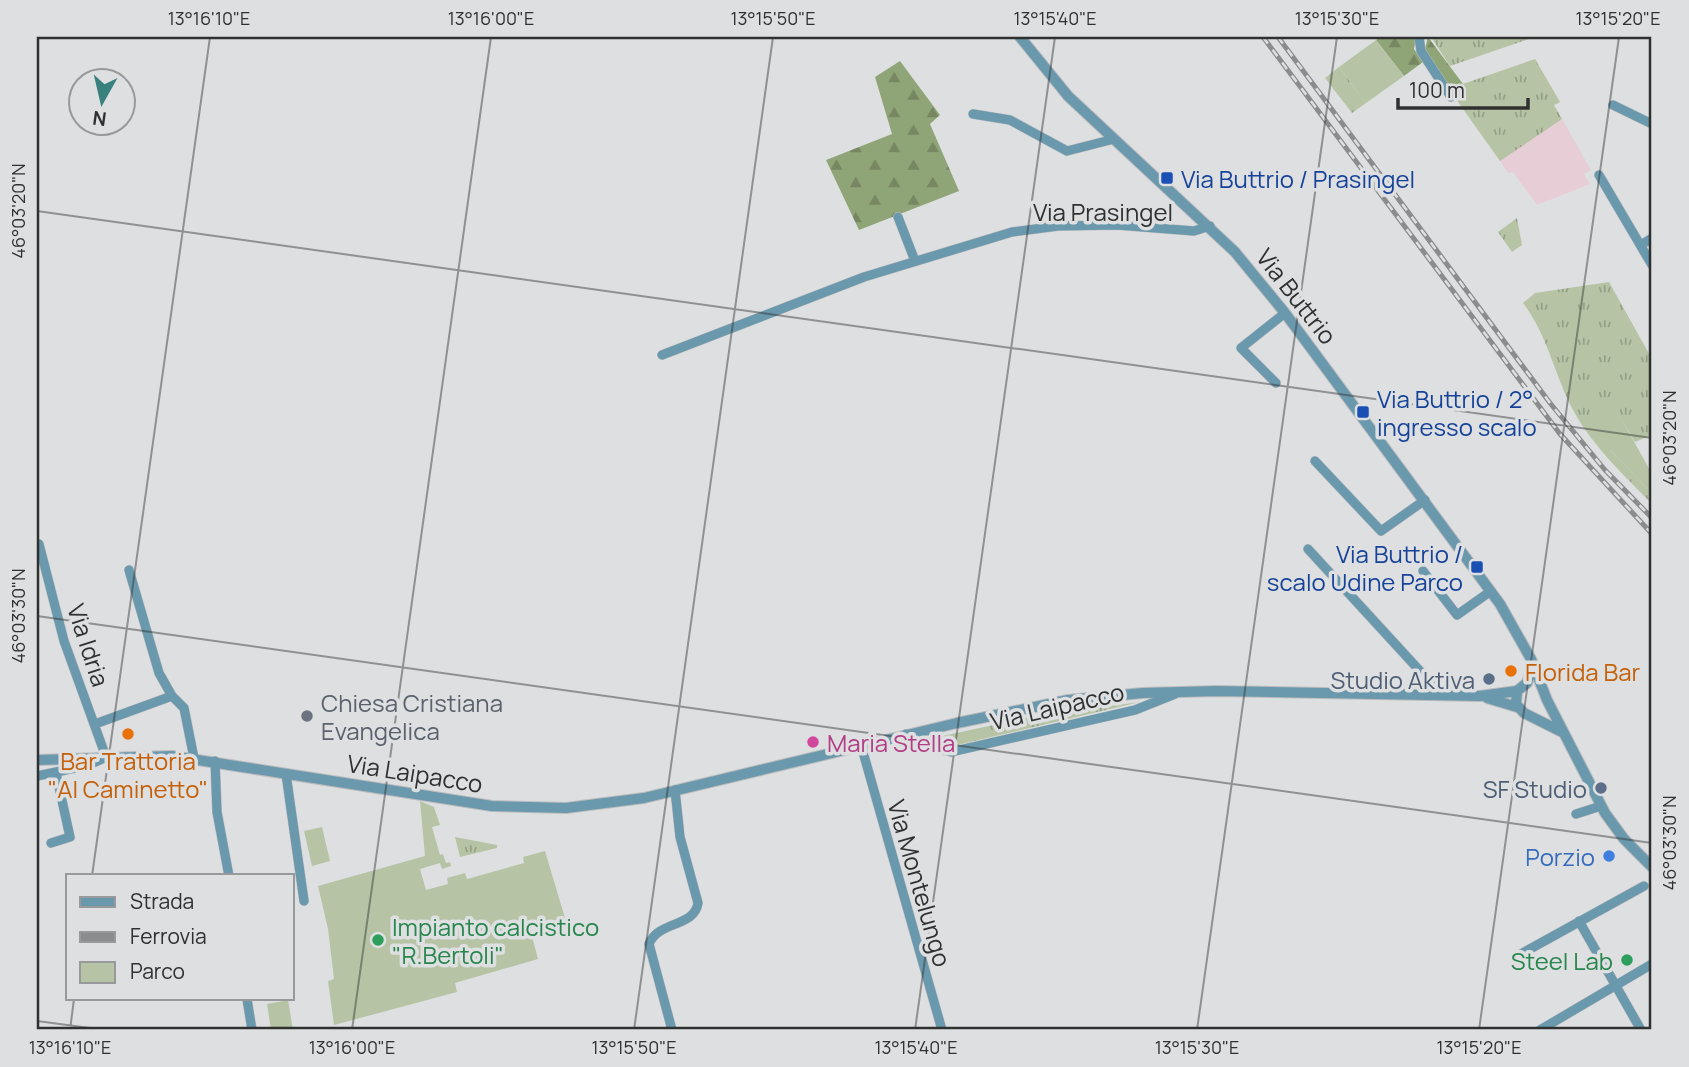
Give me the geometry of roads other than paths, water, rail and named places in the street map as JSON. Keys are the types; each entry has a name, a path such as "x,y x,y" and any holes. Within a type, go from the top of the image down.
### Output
{"street":[{"name":"Via Buttrio","path":"1020,37 1068,96 1210,226 1285,313 1513,622 1547,700 1601,806 1624,839 1652,867"},
{"path":"1419,37 1421,51 1451,97"},
{"path":"1612,105 1652,124"},
{"path":"973,114 1010,120 1067,152 1114,139"},
{"path":"1599,175 1652,265"},
{"path":"898,217 915,261"},
{"name":"Via Prasingel","path":"662,355 771,310 915,261 1024,230 1117,225 1194,231 1210,226"},
{"path":"1641,245 1652,238"},
{"path":"1276,383 1241,348 1285,313"},
{"path":"1315,461 1381,531 1425,500"},
{"name":"Via Idria","path":"39,544 64,641 106,757"},
{"path":"1308,549 1442,695"},
{"path":"129,570 159,673 172,696 184,708 194,758"},
{"path":"1423,571 1457,615 1491,591"},
{"path":"1533,663 1527,683 1517,691 1517,706 1566,734"},
{"path":"1527,683 1542,688"},
{"name":"Via Laipacco","path":"37,760 106,757 194,758 492,806 531,809 601,805 675,790 906,734 1068,700 1180,692 1480,696 1517,691"},
{"name":"Via Laipacco","path":"906,734 910,742 951,752 1135,710 1180,692"},
{"path":"95,724 172,696"},
{"name":"Via Laipacco","path":"1480,696 1517,706"},
{"path":"1528,714 1541,710 1547,700"},
{"name":"Via Montelungo","path":"861,745 942,1030"},
{"name":"Via Laipacco","path":"37,776 56,773 106,757"},
{"path":"215,761 217,812 229,874"},
{"path":"51,843 70,837 56,773"},
{"path":"286,774 304,901"},
{"path":"672,1030 649,944 653,934 662,927 690,918 696,912 698,903 685,855 675,790"},
{"path":"1576,814 1601,806"},
{"path":"1519,955 1644,886"},
{"path":"1579,921 1641,1030"},
{"path":"1540,1030 1652,964"},
{"path":"247,1000 252,1030"}],"railway":[{"path":"1263,37 1560,434 1652,534"},
{"path":"1278,37 1550,403 1605,470 1652,518"}],"place":[{"name":"Via Buttrio / Prasingel","path":"1167,178"},
{"name":"Via Buttrio / 2° ingresso scalo","path":"1363,412"},
{"name":"Via Buttrio / scalo Udine Parco","path":"1477,567"},
{"name":"Florida Bar","path":"1511,671"},
{"name":"Studio Aktiva","path":"1489,679"},
{"name":"Chiesa Cristiana Evangelica","path":"307,716"},
{"name":"Bar Trattoria \"Al Caminetto\"","path":"128,734"},
{"name":"Maria Stella","path":"813,742"},
{"name":"SF Studio","path":"1601,788"},
{"name":"Porzio","path":"1609,856"},
{"name":"Impianto calcistico \"R.Bertoli\"","path":"378,940"},
{"name":"Steel Lab","path":"1627,960"}]}
